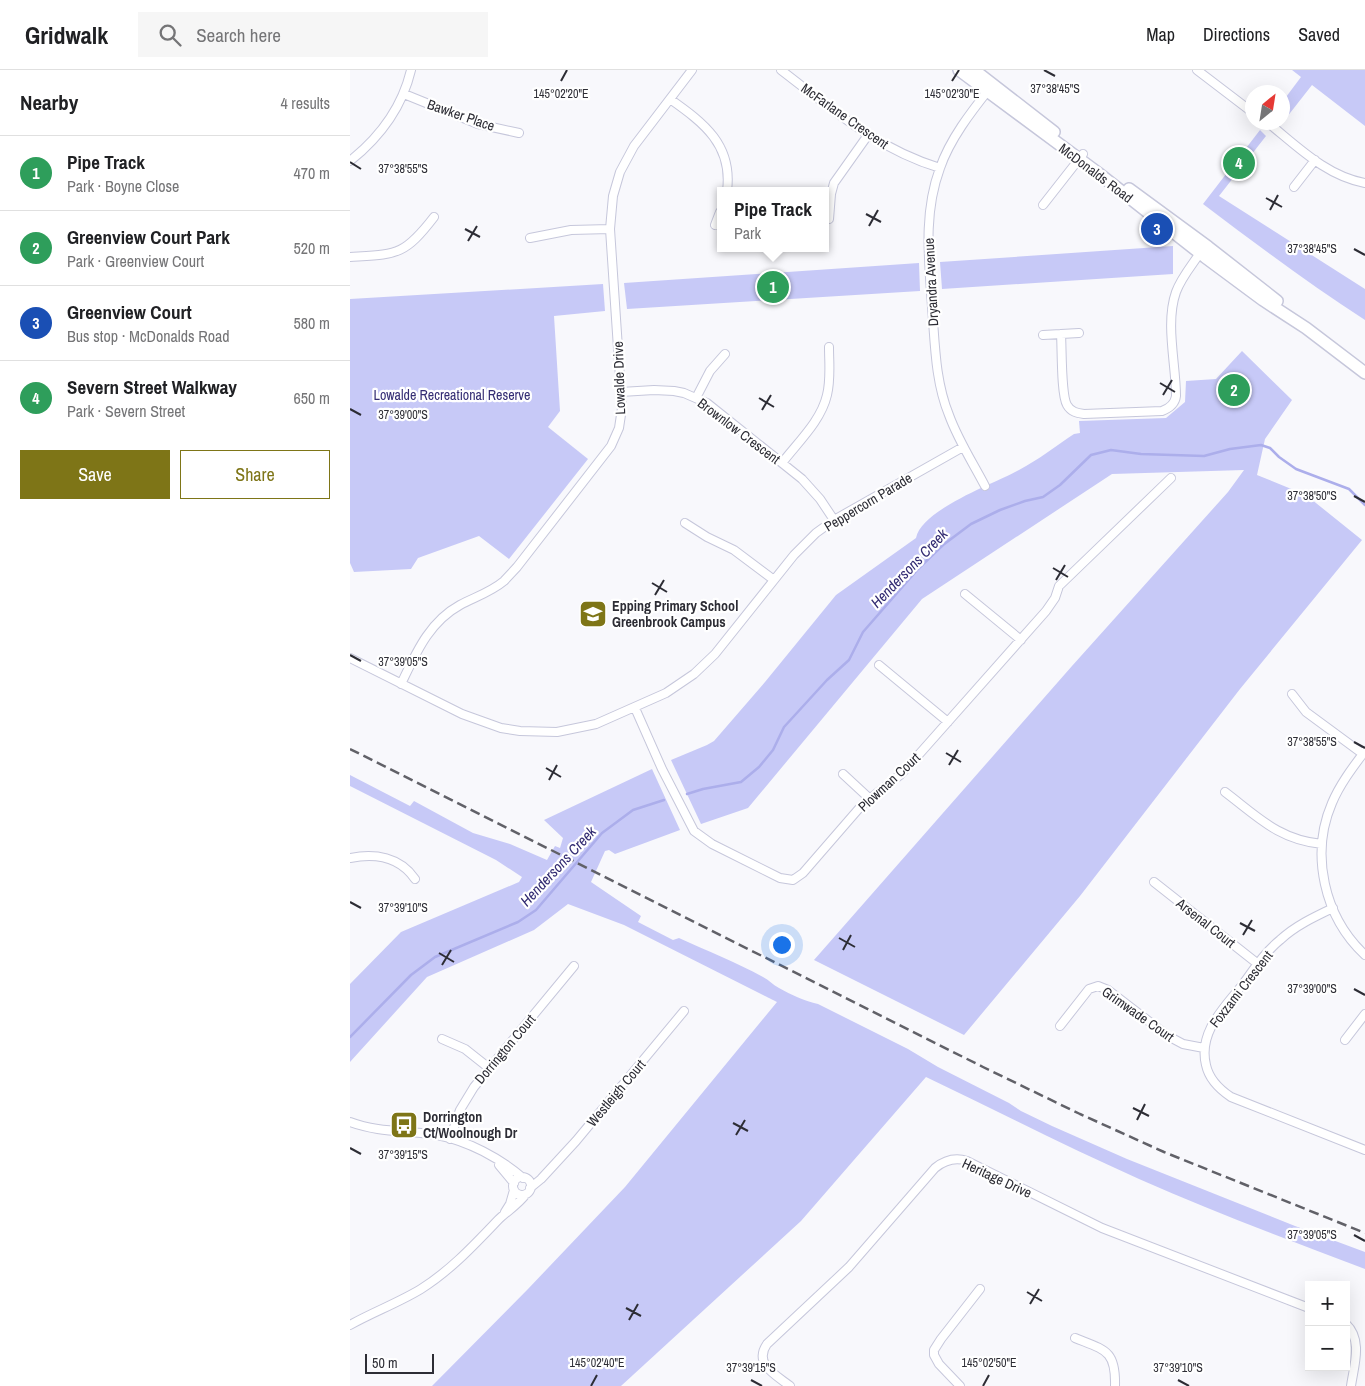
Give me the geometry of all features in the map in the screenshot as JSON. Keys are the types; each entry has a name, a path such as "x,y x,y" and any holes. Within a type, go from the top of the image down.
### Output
{"main road":[{"name":"McDonalds Road","path":"959,70 990,88 1204,252 1263,300 1306,328 1365,374"},
{"name":"McDonalds Road","path":"974,70 990,88"}],"street":[{"path":"350,161 364,149 392,117 404,94 411,70"},
{"name":"Lowalde Drive","path":"401,684 417,651 432,627 449,612 487,593 504,581 611,446 619,428 621,417 610,229 613,196 620,172 634,146 692,70"},
{"name":"McFarlane Crescent","path":"781,70 868,135 908,157 940,168"},
{"path":"1198,70 1245,107"},
{"name":"Dryandra Avenue","path":"985,486 951,421 943,398 936,363 928,232 930,203 946,153 960,129 990,88"},
{"name":"Bawker Place","path":"404,94 478,124 519,133"},
{"path":"670,99 702,122 717,140 726,162 727,187"},
{"path":"1277,130 1315,160 1340,176 1365,183"},
{"path":"829,218 834,183 868,135"},
{"path":"1043,205 1080,157"},
{"path":"1294,187 1315,160"},
{"path":"350,257 385,254 403,249 415,240 434,217"},
{"path":"715,225 717,220"},
{"path":"530,238 571,230 610,229"},
{"path":"1061,334 1064,397 1071,410 1084,414 1162,411 1167,409 1173,404 1176,396 1172,312 1176,292 1204,252"},
{"path":"1043,335 1079,333"},
{"path":"782,463 815,421 826,402 830,382 829,347"},
{"path":"696,398 710,371 725,354"},
{"name":"Brownlow Crescent","path":"621,392 663,390 684,393 696,398 717,411 811,488 834,520"},
{"name":"Peppercorn Parade","path":"350,658 476,720 501,728 520,731 557,732 575,730 596,724 666,693 699,670 720,648 805,542 834,520 964,446"},
{"name":"Plowman Court","path":"635,708 662,769 694,832 704,840 780,878 790,881 800,876 856,811 900,775 1021,640 1051,604 1059,586 1171,478"},
{"path":"685,523 707,537 734,550 774,580"},
{"path":"965,594 1021,640"},
{"path":"879,665 948,722"},
{"path":"1292,694 1306,712 1364,752 1342,783 1332,803 1324,828 1322,844 1323,875 1333,908 1346,934 1365,955"},
{"path":"843,774 870,799"},
{"path":"1226,792 1280,833 1306,842 1322,844"},
{"path":"350,858 371,855 383,857 403,866 415,879"},
{"name":"Arsenal Court","path":"1154,882 1258,964"},
{"name":"Foxzami Crescent","path":"1204,1048 1206,1037 1215,1020 1273,947 1288,933 1311,918 1333,908"},
{"name":"Dorrington Court","path":"450,1139 460,1110 467,1098 489,1068 574,966"},
{"name":"Grimwade Court","path":"1060,1026 1089,989 1098,986 1108,990 1168,1036 1183,1044 1204,1048"},
{"name":"Westleigh Court","path":"503,1215 520,1202 528,1191 576,1141 684,1011"},
{"path":"1345,1040 1365,1014"},
{"path":"442,1039 465,1049 489,1068"},
{"path":"1204,1048 1207,1070 1224,1093 1241,1102 1365,1150"},
{"path":"350,1124 382,1131 423,1134 450,1139 472,1147 493,1158 515,1171 530,1183 528,1191 520,1195 493,1158"},
{"name":"Heritage Drive","path":"790,1386 764,1364 762,1356 767,1344 849,1267 935,1168 951,1159 967,1161 1102,1228 1305,1306"},
{"name":"Westleigh Court","path":"525,1179 546,1173"},
{"path":"350,1325 424,1287 464,1255 503,1215 510,1204 514,1186 518,1179 525,1179"},
{"path":"960,1386 939,1364 934,1355 934,1350 941,1338 980,1289"},
{"path":"1348,1326 1354,1332 1356,1342 1352,1386"},
{"path":"1075,1338 1101,1348 1109,1355 1114,1368 1115,1386"}],"green space":[{"path":"1292,70 1365,70 1365,126 1312,85 1290,113 1290,92 1301,77"},
{"path":"1260,130 1266,136 1219,196 1365,289 1365,320 1303,278 1203,204"},
{"path":"1173,246 1173,274 942,289 940,262"},
{"path":"919,263 920,291 627,309 624,283"},
{"name":"Lowalde Recreational Reserve","path":"603,284 605,311 554,316 560,411 548,427 588,459 509,559 479,536 418,558 411,569 354,572 350,563 350,299"},
{"path":"1242,351 1292,400 1265,439 1257,475 1306,495 1362,540 1240,689 1080,896 964,1035 814,960 1072,666 1228,492 1244,470 1112,474 922,599 748,808 701,824 671,760 714,741 836,595 916,538 921,527 931,517 960,498 1008,476 1074,434 1080,433 1079,421 1166,418 1185,402 1186,381 1216,379"},
{"path":"652,769 680,830 615,854 609,850 605,851 591,882 641,916 638,922 673,940 679,938 742,966 788,993 818,1004 908,1049 938,1067 1052,1126 1127,1159 1365,1252 1365,1269 1139,1179 926,1077 801,1221 621,1386 432,1386 625,1187 777,1002 624,925 568,904 534,930 427,977 350,1062 350,984 401,932 519,882 522,877 496,860 350,786 350,775 410,806 414,801 473,833 510,844 547,860 555,846 560,848 563,838 544,820"}],"waterway":[{"name":"Hendersons Creek","path":"687,794 741,782 759,767 773,750 784,727 827,680 849,660 863,632 918,569 943,545 971,524 1000,510 1043,497 1060,485 1091,455 1111,450 1141,454 1204,456 1230,449 1261,445 1270,448 1296,469 1349,489 1365,505"},
{"name":"Hendersons Creek","path":"350,1037 411,975 435,957 518,922 536,910 602,833 633,810 664,800"}],"railway":[{"path":"350,749 1080,1114 1164,1152 1365,1233"}],"place":[{"name":"Severn Street Walkway","path":"1239,163"},
{"name":"Greenview Court","path":"1157,229"},
{"name":"Pipe Track","path":"773,287"},
{"name":"Greenview Court Park","path":"1234,390"},
{"name":"Epping Primary School Greenbrook Campus","path":"593,614"},
{"name":"Dorrington Ct/Woolnough Dr","path":"404,1125"}]}
